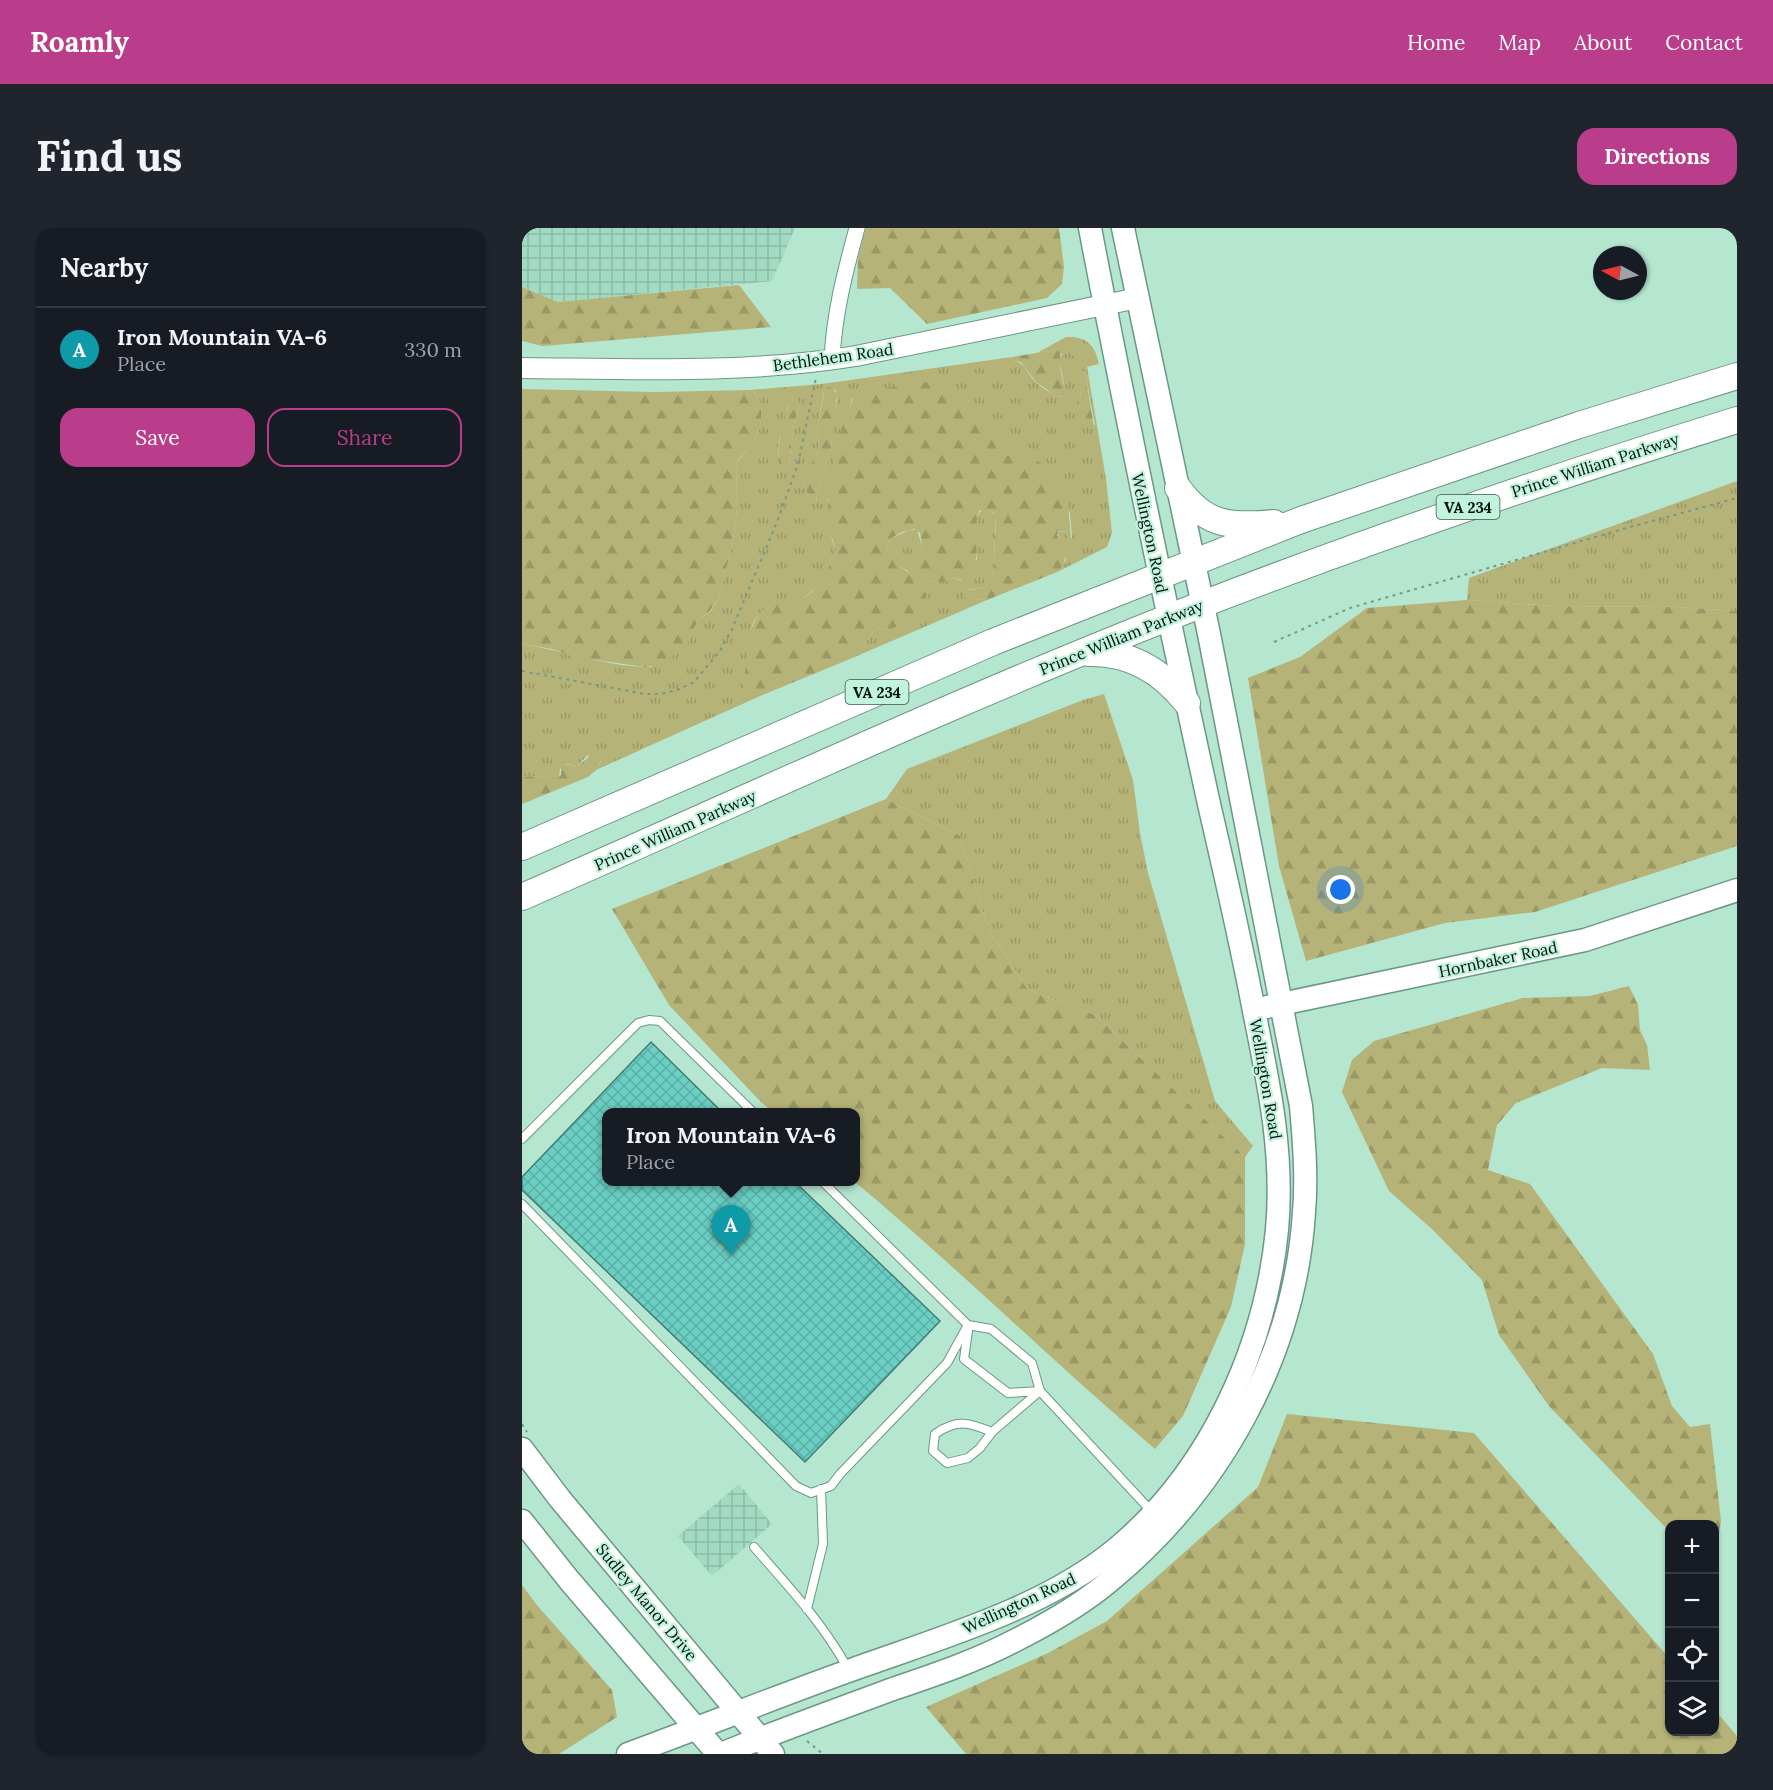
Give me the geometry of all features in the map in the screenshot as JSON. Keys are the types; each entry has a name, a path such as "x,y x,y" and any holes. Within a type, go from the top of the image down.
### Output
{"highway":[{"name":"VA 234","path":"522,847 993,642 1301,520 1579,425 1737,376"},
{"name":"Prince William Parkway","path":"522,897 978,696 1202,604 1398,531 1583,468 1737,420"},
{"path":"1178,488 1189,503 1201,512 1213,520 1229,525 1301,520"},
{"path":"1079,654 1107,654 1126,657 1144,664 1175,687 1187,703"}],"main road":[{"name":"Wellington Road","path":"628,1754 849,1670 944,1637 1040,1596 1079,1576 1113,1552 1154,1514 1178,1484 1203,1447 1236,1386 1252,1347 1271,1274 1277,1229 1279,1184 1274,1108 1159,576 1090,228"},
{"name":"Wellington Road","path":"720,1754 767,1746 971,1662 1056,1618 1096,1592 1132,1562 1164,1530 1214,1468 1247,1413 1266,1372 1280,1335 1295,1281 1304,1212 1304,1139 1298,1090 1194,562 1123,228"},
{"name":"Hornbaker Road","path":"1254,1011 1282,1003 1585,940 1737,890"},
{"name":"Sudley Manor Drive","path":"522,1449 560,1499 767,1746"},
{"path":"522,1521 695,1729 720,1754"}],"street":[{"path":"825,361 857,228"},
{"name":"Bethlehem Road","path":"522,368 724,369 825,361 1138,298"}],"lane":[{"path":"522,1139 638,1023 649,1020 660,1021 748,1108"},
{"path":"827,1186 968,1325 992,1329 1032,1363 1040,1391 1154,1514"},
{"path":"522,1204 796,1486 811,1493 831,1486 947,1363 968,1325"},
{"path":"968,1325 964,1359 1008,1393 1040,1391"},
{"path":"992,1432 972,1424 948,1425 935,1434 933,1451 947,1463 968,1458 980,1448 992,1432 1040,1391"},
{"path":"807,1609 822,1544 821,1490"},
{"path":"754,1547 833,1641 849,1670"}],"path":[{"path":"522,672 645,694 661,694 694,682 720,651 732,629 777,522 798,464 825,361"},
{"path":"1274,642 1350,608 1737,498"}],"shaded area":[{"path":"522,228 795,228 772,281 558,302 522,287"},
{"path":"739,1484 772,1524 712,1576 678,1536"}],"green space":[{"path":"866,228 1059,228 1064,267 1062,284 1047,298 927,324 890,288 857,289 858,258"},
{"path":"739,285 771,327 542,346 522,341 522,287 558,302"},
{"path":"1066,337 1073,337 1089,343 1097,357 1099,364 1087,367 1106,479 1112,533 1107,547 1057,572 1066,560 1057,532 1063,531 1069,539 1072,537 1070,513 1047,468 852,399 839,441 828,501 832,541 836,551 835,558 810,593 798,600 767,609 755,620 751,629 754,696 760,696 596,770 601,761 589,754 577,766 566,764 560,769 559,778 555,781 541,776 522,777 522,644 602,662 651,667 688,642 698,620 711,611 719,598 733,542 737,509 736,463 756,438 761,423 759,401 750,390 822,384 1012,357 1011,359 1022,364 1042,387 1062,397 1067,394 1059,360 1062,354 1056,350 1037,353","holes":["1085,372 1095,425 1086,419 1075,405 1081,399 1080,390","836,390 837,400 831,447 818,487 816,503 808,496 804,480 817,456 819,446 817,428 824,392","800,404 794,423 789,464 783,468 779,464 778,450 788,406"]},
{"path":"1072,344 1083,352 1082,361 1070,354 1069,345"},
{"path":"1061,351 1061,372 1067,394 1065,397 1055,395 1036,382 1021,362 1011,360 1012,357"},
{"path":"1081,370 1085,372 1094,427 1088,423 1075,405 1081,397 1076,384 1078,373"},
{"path":"929,382 939,385 1047,468 1068,503 1071,539 1063,531 1058,531 1057,535 1065,554 1064,563 1057,572 987,600 965,599 964,591 983,588 993,580 996,520 994,513 987,509 979,511 976,521 975,564 964,581 954,578 942,583 929,581 921,576 918,571 922,546 920,533 914,529 902,532 890,539 887,550 896,566 910,573 921,585 927,600 926,616 888,630 876,628 856,655 850,659 760,696 754,696 743,686 751,629 758,615 765,608 805,597 812,592 835,558 828,522 829,493 840,434 852,401 859,392"},
{"path":"830,387 837,393 831,447 814,504 808,496 804,480 807,469 817,456 819,446 817,428 825,389"},
{"path":"522,389 655,392 750,390 759,401 762,416 756,438 736,463 737,509 733,542 719,598 710,611 698,620 688,642 682,649 660,665 645,667 574,657 552,649 522,644"},
{"path":"793,398 798,399 800,404 794,423 789,464 783,468 779,464 778,457 780,440"},
{"path":"1737,481 1737,611 1674,607 1554,606 1467,600 1469,578"},
{"path":"983,509 989,509 996,516 993,581 983,588 967,590 980,600 987,600 850,659 856,655 876,628 888,630 922,587 907,570 896,566 891,561 887,550 890,539 909,530 917,530 922,546 921,555 929,581 942,583 954,578 961,581 977,559 975,525"},
{"path":"1467,600 1554,606 1674,607 1737,611 1737,846 1535,912 1445,923 1306,961 1279,866 1248,678 1300,657 1367,608"},
{"path":"1104,694 1133,780 1148,873 1215,1101 1253,1146 1245,1157 1095,1015 1028,990 989,931 960,836 886,799 907,769 1083,700"},
{"path":"594,752 599,753 601,760 596,770 588,777 522,804 522,777 541,776 555,781 561,775 561,764 577,766"},
{"path":"886,799 960,836 989,931 1028,990 1095,1015 1245,1157 1245,1244 1231,1307 1183,1416 1155,1449 860,1186 860,1108 768,1108 669,1005 612,909"},
{"path":"1629,986 1638,1005 1640,1030 1647,1045 1650,1070 1602,1068 1516,1103 1497,1125 1488,1170 1530,1184 1653,1354 1672,1406 1690,1427 1710,1424 1721,1521 1719,1534 1719,1520 1665,1520 1665,1527 1549,1406 1499,1335 1482,1280 1433,1230 1389,1191 1342,1092 1352,1060 1374,1041 1523,998 1590,996"},
{"path":"1287,1414 1474,1433 1665,1653 1665,1736 1719,1736 1719,1715 1737,1736 1737,1754 966,1754 926,1707 1048,1653 1107,1621 1258,1487"},
{"path":"522,1585 612,1690 617,1717 559,1754 522,1754"}],"building":[{"path":"651,1042 718,1108 602,1108 602,1186 799,1186 940,1321 805,1462 522,1190 522,1177"}],"place":[{"name":"Iron Mountain VA-6","path":"731,1255"}]}
